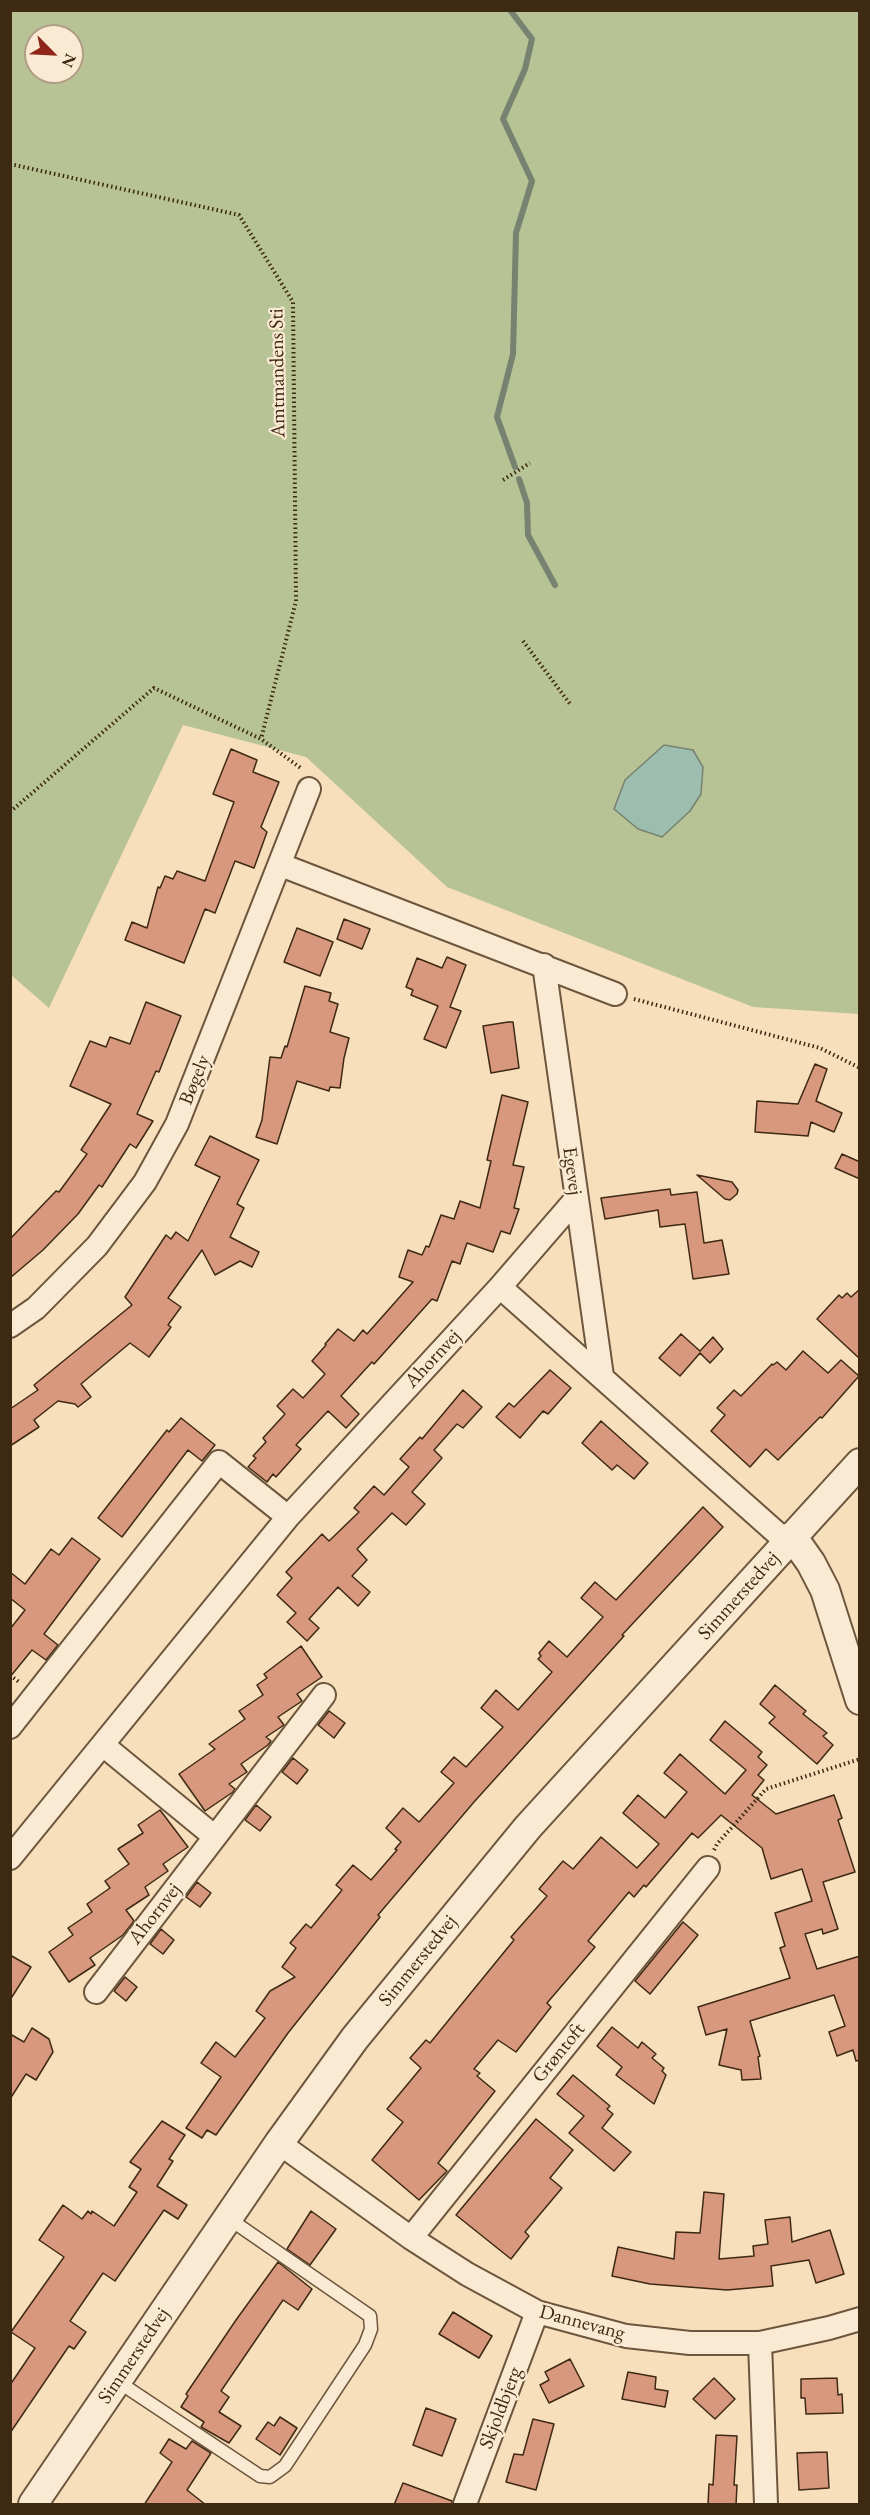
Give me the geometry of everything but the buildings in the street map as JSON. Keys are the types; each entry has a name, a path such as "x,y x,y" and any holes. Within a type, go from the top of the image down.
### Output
{"street":[{"name":"Bøgely","path":"10,1326 36,1308 97,1246 145,1182 177,1124 281,865 309,789"},
{"path":"281,865 615,994"},
{"name":"Egevej","path":"544,966 602,1376"},
{"name":"Ahornvej","path":"10,1858 288,1517 500,1287 576,1199"},
{"path":"500,1287 790,1539 812,1563 825,1590 860,1700"},
{"path":"10,1727 219,1462 288,1517"},
{"name":"Simmerstedvej","path":"33,2505 279,2144 355,2038 528,1827 860,1463"},
{"name":"Ahornvej","path":"96,1992 324,1695"},
{"path":"103,1745 215,1837"},
{"name":"Grøntoft","path":"411,2238 708,1868"},
{"name":"Dannevang","path":"279,2144 411,2238 467,2274 537,2312 626,2336 690,2343 759,2343 860,2319"},
{"name":"Skjoldbjerg","path":"465,2505 537,2312"},
{"path":"759,2343 766,2505"}],"lane":[{"path":"117,2381 260,2476 270,2477 285,2466 365,2345 371,2329 370,2316 228,2218"}],"path":[{"name":"Amtmandens Sti","path":"10,164 239,215 293,302 296,601 261,739"},
{"path":"503,480 530,463"},
{"path":"523,641 570,704"},
{"path":"10,812 154,688 261,739 303,770 309,789"},
{"path":"615,994 820,1048 860,1068"},
{"path":"708,1868 717,1844 766,1789 860,1759"}],"green space":[{"path":"11,11 859,11 859,1014 753,1007 447,887 306,757 183,725 49,1008 11,975"}],"shaded area":[{"path":"664,745 693,750 703,767 701,794 690,811 662,837 638,829 614,809 625,780"}],"waterway":[{"path":"510,10 532,39 525,69 503,119 532,181 516,233 513,354 497,417 515,467"},
{"path":"519,479 527,503 528,535 555,585"}]}
